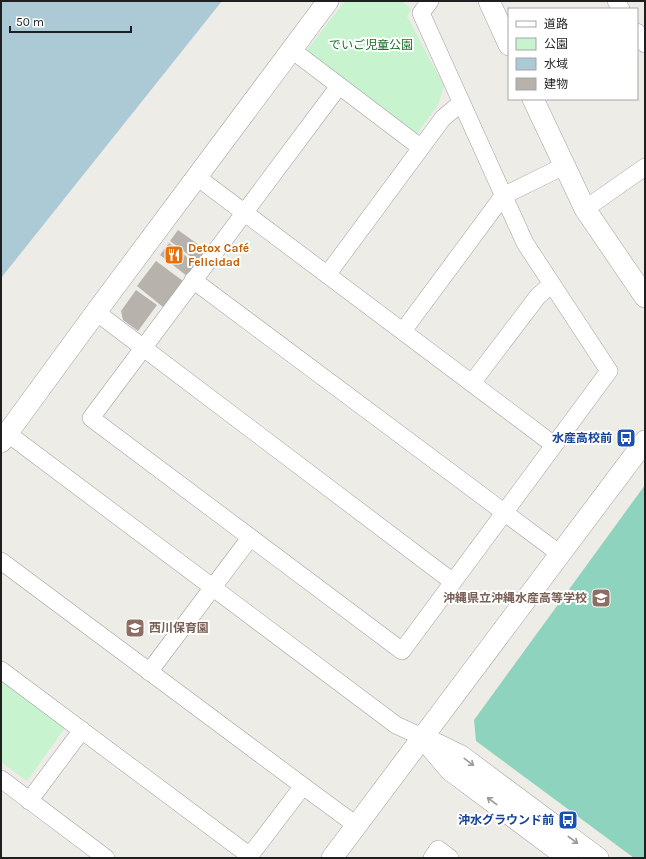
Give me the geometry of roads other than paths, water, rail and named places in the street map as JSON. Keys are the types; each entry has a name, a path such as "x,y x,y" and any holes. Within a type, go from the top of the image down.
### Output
{"street":[{"path":"328,1 4,438 213,588 396,725 461,756 598,858"},
{"path":"339,86 91,418 402,651 609,371 525,242 421,13 430,1"},
{"path":"489,1 508,43"},
{"path":"638,34 645,44"},
{"path":"292,50 420,147"},
{"path":"534,100 584,209 645,297"},
{"path":"327,275 420,147 443,118 461,103"},
{"path":"402,331 503,196 564,166"},
{"path":"584,209 645,167"},
{"path":"197,177 554,445"},
{"path":"193,280 560,554"},
{"path":"472,383 538,296 552,284"},
{"path":"96,312 453,582"},
{"path":"332,858 645,441"},
{"path":"149,672 250,538"},
{"path":"1,560 149,672 356,825"},
{"path":"1,670 249,857 302,786"},
{"path":"30,801 82,730"},
{"path":"422,737 450,770 568,858"},
{"path":"1,779 106,858"},
{"path":"432,858 438,850 450,858"}],"water":[{"path":"1,1 222,1 1,278"}],"place":[{"name":"Detox Café Felicidad","path":"174,255"},
{"name":"水産高校前","path":"626,438"},
{"name":"沖縄県立沖縄水産高等学校","path":"601,598"},
{"name":"西川保育園","path":"135,628"},
{"name":"沖水グラウンド前","path":"568,820"}],"park label":[{"name":"でいご児童公園","path":"371,45"}]}
